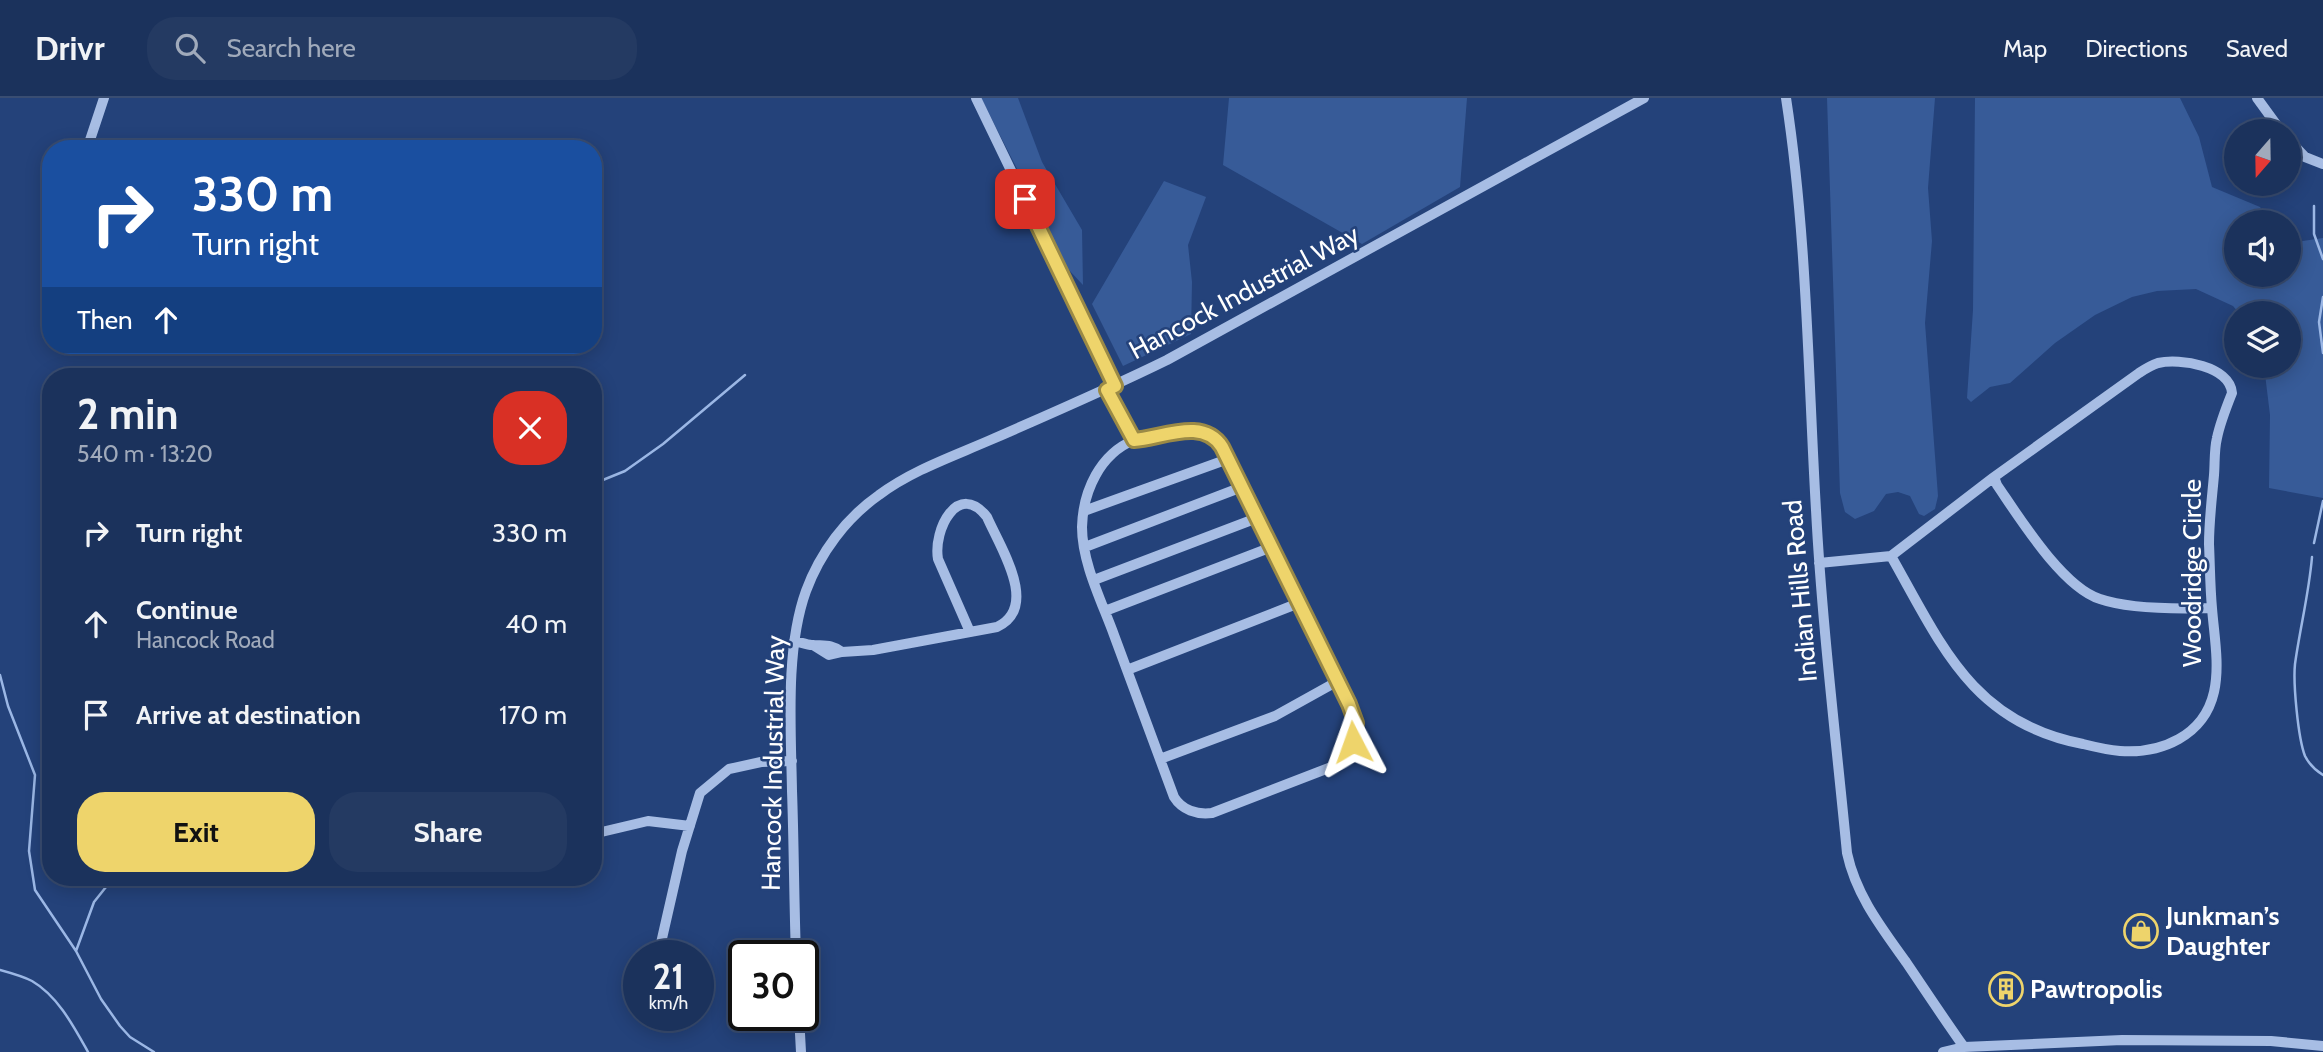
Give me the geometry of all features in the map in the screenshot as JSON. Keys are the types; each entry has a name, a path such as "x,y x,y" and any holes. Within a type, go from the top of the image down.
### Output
{"street":[{"path":"90,140 104,98"},
{"path":"976,98 1134,440"},
{"name":"Hancock Industrial Way","path":"796,940 792,761 794,641 802,603 817,566 839,533 878,495 912,475 1111,388 1167,360 1644,98"},
{"name":"Indian Hills Road","path":"1786,98 1802,241 1819,563 1847,853 1860,894 1964,1047"},
{"path":"2256,98 2272,119"},
{"path":"2301,153 2323,164"},
{"name":"Woodridge Circle","path":"2173,361 2191,363 2228,379 2232,393 2216,441 2209,541 2216,639 2215,686 2205,714 2186,736 2175,743 2140,751 2119,751 2074,743 2030,728 1996,708 1948,656 1891,556 1994,477 2139,373 2156,364 2173,361"},
{"path":"1191,430 1206,433 1218,441 1228,459 1338,681 1356,723 1353,742 1346,758 1339,764 1212,813 1201,814 1177,802 1094,580 1082,524 1094,478 1117,447 1134,440 1191,430"},
{"path":"1084,511 1228,459"},
{"path":"1994,477 2034,538 2063,573 2092,595 2099,599 2141,605 2212,608"},
{"path":"1085,547 1242,487"},
{"path":"794,641 813,645 830,655 873,650 970,632 1005,623 1014,612 1016,584 987,517 982,510 965,504 958,505 942,524 936,549 970,632"},
{"path":"1094,580 1257,518"},
{"path":"1105,611 1272,547"},
{"path":"1819,563 1891,556"},
{"path":"1127,670 1299,603"},
{"path":"1160,759 1267,719 1338,681"},
{"path":"662,940 682,851 701,793 729,769 761,762 792,761"},
{"path":"602,832 649,821 690,826"},
{"path":"800,1031 801,1052"},
{"path":"1942,1052 1964,1047 2122,1040 2271,1041 2323,1046"}],"shaded area":[{"path":"981,98 1018,98 1042,162 1082,230 1083,285 1068,269"},
{"path":"1229,98 1467,98 1460,187 1362,244 1223,165"},
{"path":"1827,98 1935,98 1928,188 1932,241 1925,323 1938,496 1935,509 1924,516 1919,514 1910,496 1898,492 1886,494 1874,511 1855,519 1845,512 1840,493"},
{"path":"1975,98 2180,98 2199,137 2212,187 2224,192 2224,196 2234,196 2262,210 2224,210 2224,287 2301,287 2301,241 2323,238 2323,498 2269,488 2270,415 2265,378 2301,378 2301,301 2224,302 2196,289 2157,291 2132,297 2095,315 2055,343 2010,383 1990,387 1971,402 1967,398 1973,310"},
{"path":"1164,181 1206,197 1188,245 1192,282 1191,334 1123,366 1092,304"}],"waterway":[{"path":"2314,206 2314,234 2323,259"},
{"path":"2323,297 2319,322 2323,353"},
{"path":"602,480 625,471 663,444 745,375"},
{"path":"2314,543 2323,501"},
{"path":"2312,557 2295,664 2295,684 2302,748 2312,767 2323,775"},
{"path":"0,675 8,706 35,775 29,851 35,890 76,951 101,999 120,1026 130,1037 154,1052"},
{"path":"76,951 94,902 107,886"},
{"path":"0,970 32,981 50,995 88,1052"}],"place":[{"name":"Junkman’s Daughter","path":"2141,931"},
{"name":"Pawtropolis","path":"2006,989"}],"route":[{"path":"1025,199 1115,386 1107,390 1134,440 1191,430 1206,433 1222,447 1349,704 1356,723 1353,742"}]}
